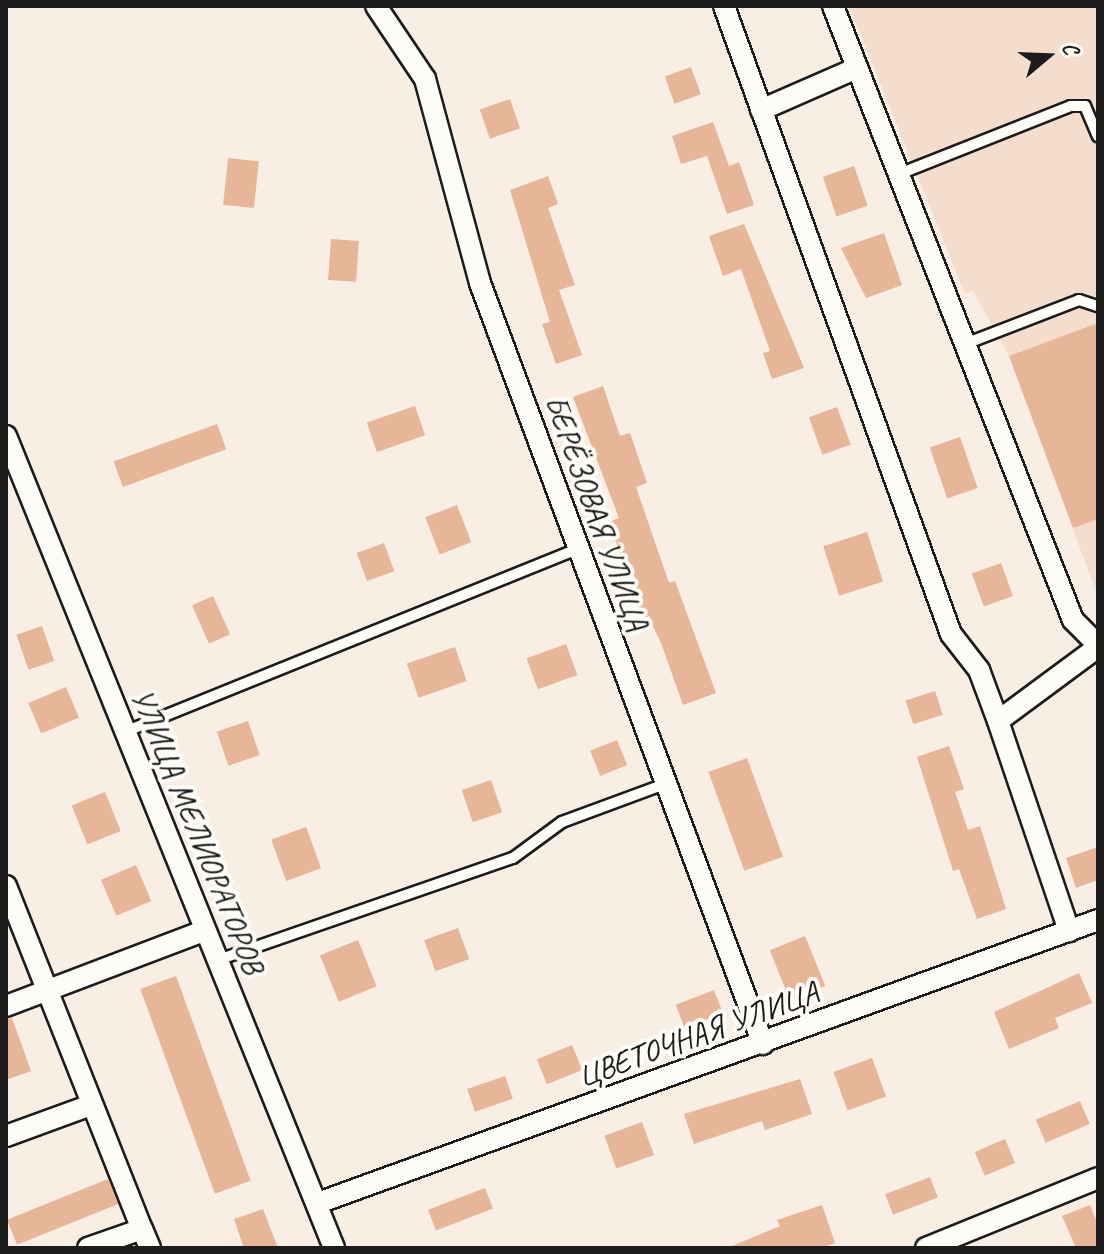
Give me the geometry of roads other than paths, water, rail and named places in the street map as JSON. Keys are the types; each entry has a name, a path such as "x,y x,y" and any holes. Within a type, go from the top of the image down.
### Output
{"street":[{"name":"БЕРЁЗОВАЯ УЛИЦА","path":"376,6 425,79 480,283 763,1044"},
{"path":"724,6 951,634 979,670 1069,931"},
{"path":"833,6 1073,620 1098,646 998,721"},
{"path":"761,110 857,68"},
{"name":"УЛИЦА МЕЛИОРАТОРОВ","path":"6,436 127,731 215,961 318,1203 334,1248"},
{"path":"6,886 45,992 146,1238 88,1248"},
{"name":"ЦВЕТОЧНАЯ УЛИЦА","path":"318,1203 1098,920"},
{"path":"6,1006 203,931"},
{"path":"6,1136 91,1105"},
{"path":"926,1248 1098,1178"}],"lane":[{"path":"899,174 1071,106 1085,106 1098,136"},
{"path":"965,344 1079,300 1098,306"},
{"path":"127,731 577,549"},
{"path":"215,961 513,858 562,822 665,784"}]}
